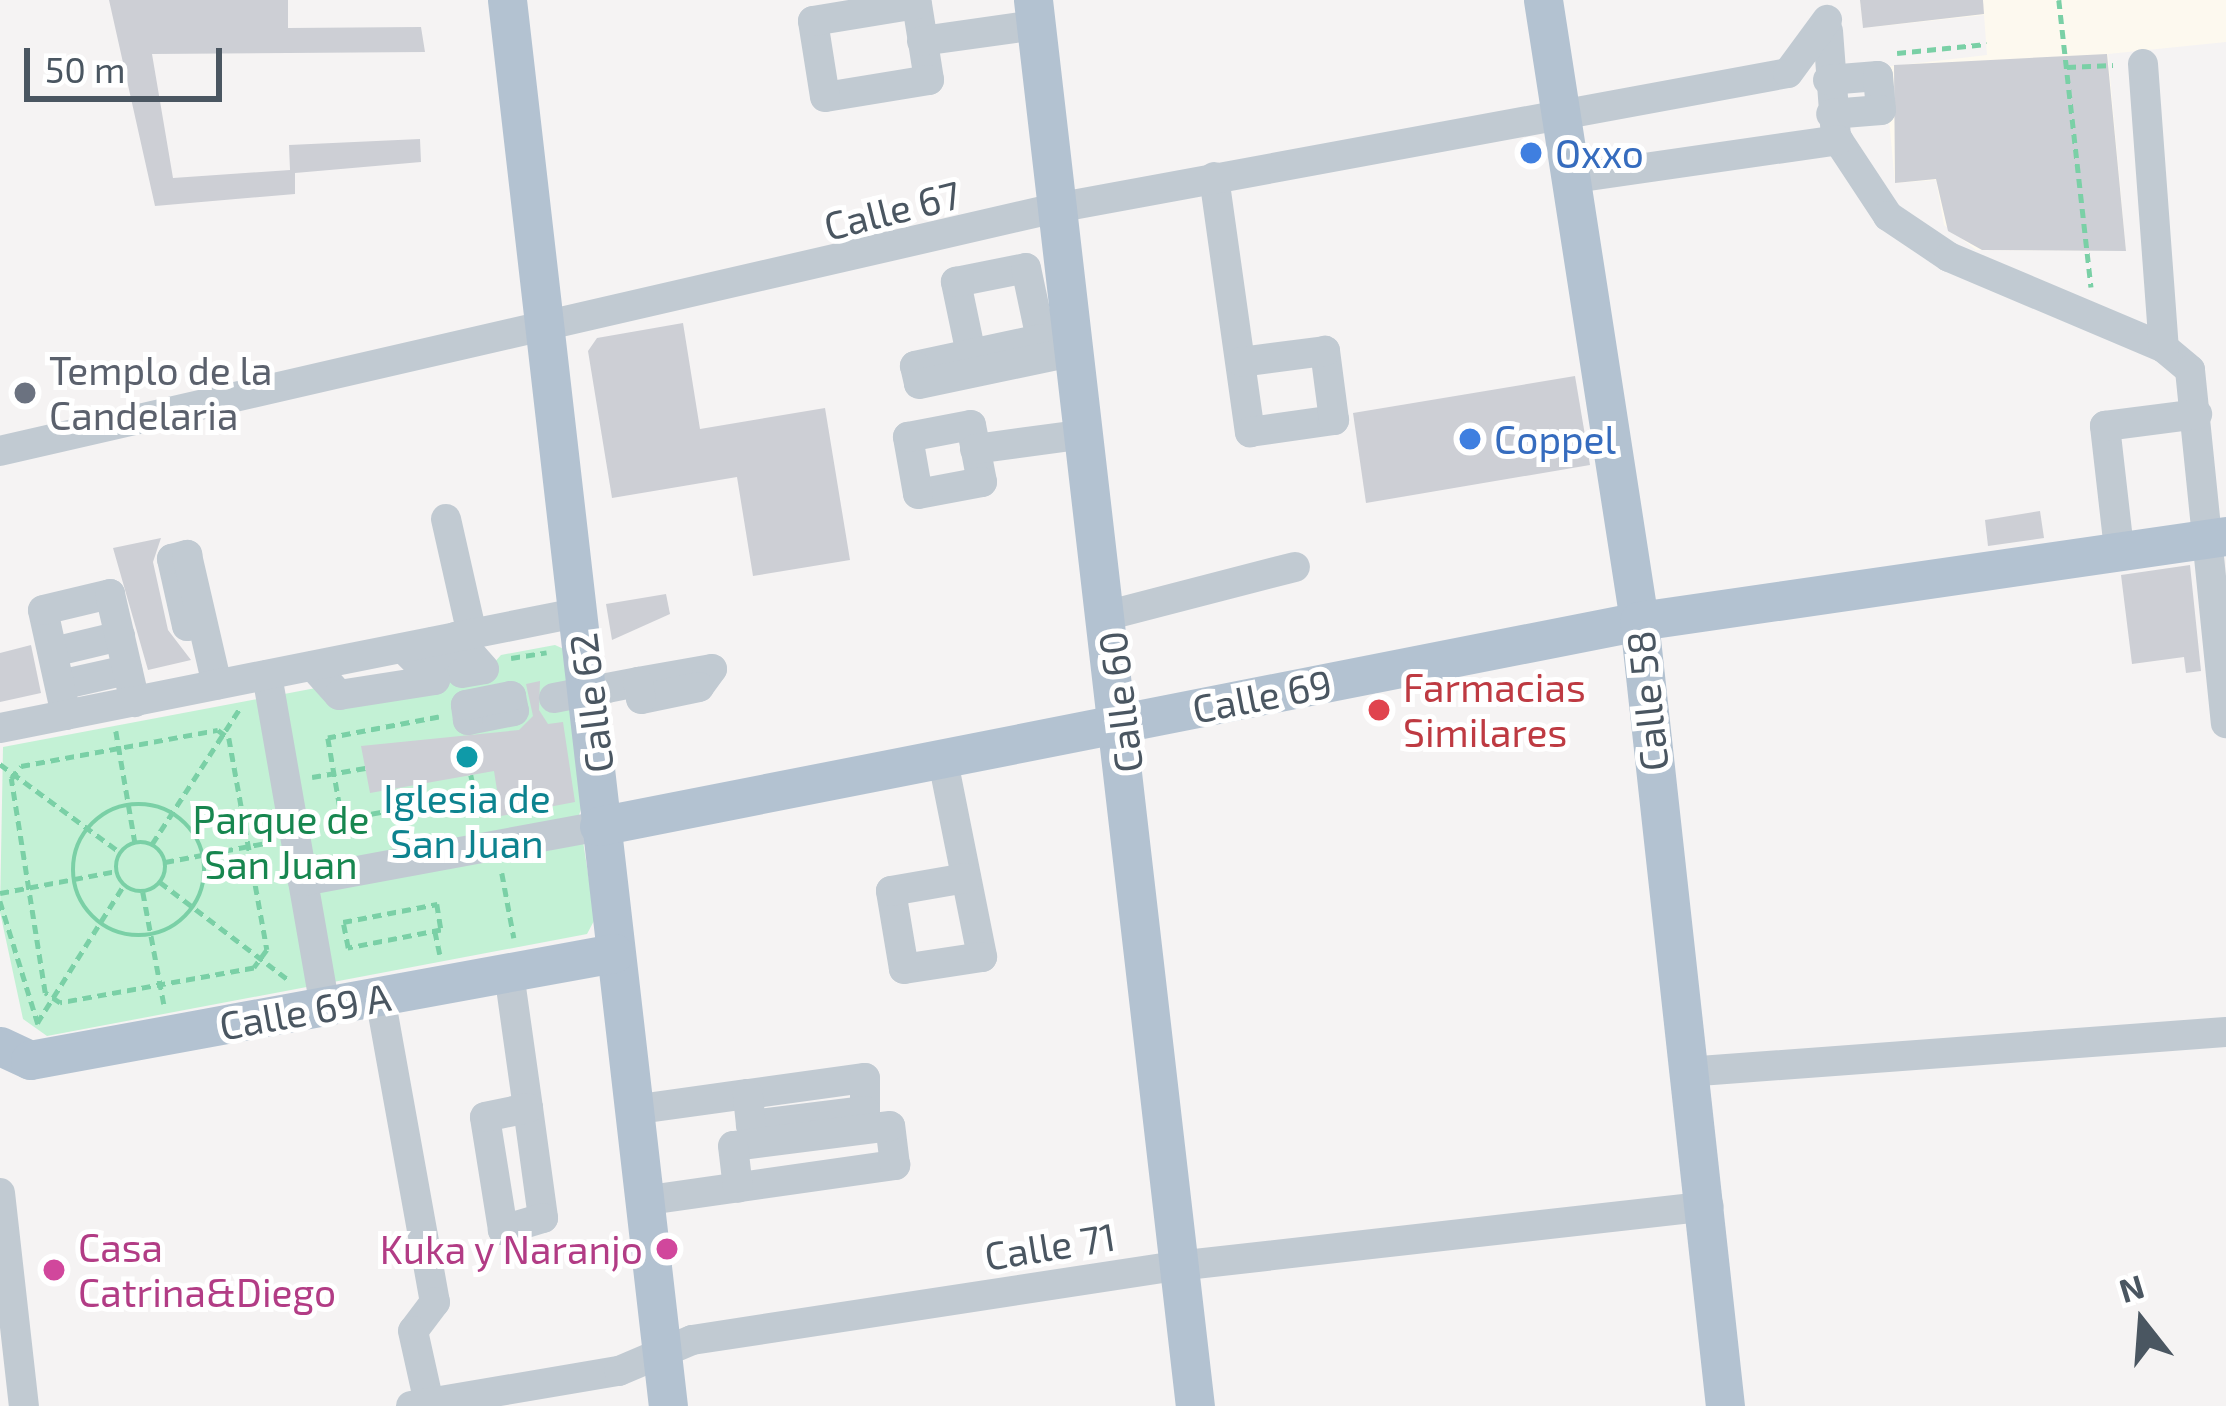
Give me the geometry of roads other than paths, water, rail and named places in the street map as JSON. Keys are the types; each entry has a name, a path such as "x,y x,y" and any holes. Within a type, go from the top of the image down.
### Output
{"main road":[{"name":"Calle 62","path":"507,0 551,329 581,612 572,694 614,953 668,1406"},
{"name":"Calle 58","path":"1543,0 1639,621 1687,1072 1709,1206 1725,1406"},
{"name":"Calle 60","path":"1035,12 1124,723 1195,1406"},
{"name":"Calle 69","path":"590,827 1639,621 2216,537"},
{"name":"Calle 69 A","path":"0,1046 29,1060 310,996 380,997 512,959 614,953"}],"street":[{"path":"1827,10 1817,71 1834,127 1868,197 1910,235 2164,349 2190,370 2216,537 2226,723"},
{"path":"922,41 1035,12"},
{"path":"2143,64 2164,349"},
{"name":"Calle 67","path":"0,452 551,329 1056,208 1557,110 1817,71 1878,76 1881,110 1834,127"},
{"path":"1568,179 1834,127"},
{"path":"1214,177 1243,362"},
{"path":"971,354 915,366 919,384 1075,351"},
{"path":"2119,549 2105,425 2197,414"},
{"path":"975,449 1086,434"},
{"path":"313,666 339,695 435,680 446,518"},
{"path":"1109,615 1295,567"},
{"path":"63,700 43,610 110,594 135,702"},
{"path":"63,700 135,702 581,612"},
{"path":"202,623 217,685"},
{"path":"52,652 120,636"},
{"path":"436,641 462,713"},
{"path":"0,728 127,670"},
{"path":"267,675 303,881 310,996"},
{"path":"572,694 638,682"},
{"path":"942,756 966,878"},
{"name":"Calle 69","path":"303,881 590,827"},
{"path":"512,959 528,1108"},
{"path":"380,997 435,1302 413,1331 420,1405"},
{"path":"1687,1072 2226,1032"},
{"path":"632,1110 748,1094"},
{"path":"642,1201 895,1166 890,1126 733,1146 738,1187"},
{"path":"0,1193 24,1406"},
{"name":"Calle 71","path":"420,1405 663,1353 1177,1266 1709,1206"}],"place":[{"name":"Oxxo","path":"1531,153"},
{"name":"Templo de la Candelaria","path":"25,393"},
{"name":"Coppel","path":"1470,439"},
{"name":"Farmacias Similares","path":"1379,710"},
{"name":"Iglesia de San Juan","path":"467,757"},
{"name":"Kuka y Naranjo","path":"667,1249"},
{"name":"Casa Catrina&Diego","path":"54,1270"}],"park label":[{"name":"Parque de San Juan","path":"281,842"}]}
